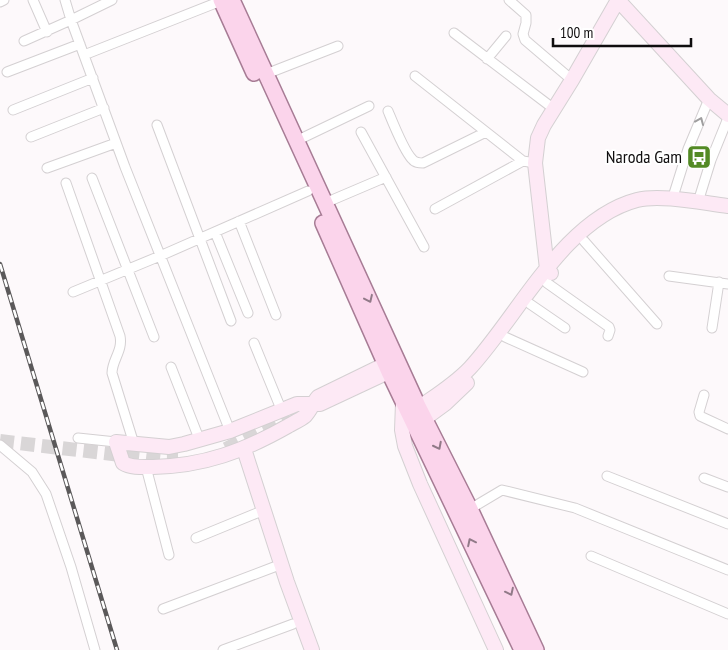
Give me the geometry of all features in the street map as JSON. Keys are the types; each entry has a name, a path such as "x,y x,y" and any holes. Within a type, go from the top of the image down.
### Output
{"main road":[{"path":"225,0 266,74 325,203 414,414 522,650"},
{"path":"225,0 308,191 393,365"},
{"path":"414,414 470,509 536,650"}],"street":[{"path":"0,2 4,0"},
{"path":"33,0 47,32"},
{"path":"65,0 116,143 230,431"},
{"path":"24,41 47,32 102,2 112,0"},
{"path":"84,55 225,0"},
{"path":"509,0 526,15 523,34 526,40 572,80"},
{"path":"608,336 609,327 549,276 529,162 538,138 618,0 709,99 728,116 711,160 698,202"},
{"path":"454,33 554,110"},
{"path":"488,58 506,36"},
{"path":"7,72 80,44"},
{"path":"266,74 338,46"},
{"path":"415,76 486,132 529,162"},
{"path":"13,110 92,78"},
{"path":"672,200 688,149 709,99"},
{"path":"296,141 369,106"},
{"path":"31,136 104,108"},
{"path":"388,111 410,156 420,163 424,163 486,132"},
{"path":"157,126 231,321"},
{"path":"361,132 424,247"},
{"path":"47,168 116,143"},
{"path":"435,209 529,162"},
{"path":"325,203 386,177"},
{"path":"92,178 154,337"},
{"path":"66,183 121,342 121,349 113,366 112,373 134,444"},
{"path":"72,292 160,256 308,191"},
{"path":"414,414 453,397 505,337 581,233 605,214 622,205 655,198 728,206"},
{"path":"496,650 420,484 405,446 402,430 414,414 450,386 470,367 549,276 584,241 606,223 628,212 646,208 728,213"},
{"path":"239,221 276,315"},
{"path":"215,232 248,313"},
{"path":"584,241 658,324"},
{"path":"669,276 723,283 712,328"},
{"path":"530,304 565,328"},
{"path":"505,337 583,372"},
{"path":"254,343 286,413"},
{"path":"78,438 169,446 200,441 286,413 297,404 320,404 393,365"},
{"path":"171,366 200,441"},
{"path":"704,395 699,412 700,416 728,429"},
{"path":"116,442 123,463 146,467 184,466 240,451 305,416 312,404"},
{"path":"2,448 32,472 46,494 71,567 96,650"},
{"path":"240,451 274,567 303,650"},
{"path":"240,451 312,650"},
{"path":"146,467 170,554"},
{"path":"607,476 728,524"},
{"path":"704,478 728,487"},
{"path":"470,509 502,490 575,508 728,570"},
{"path":"196,538 257,513"},
{"path":"591,556 728,614"},
{"path":"163,609 274,567"},
{"path":"223,650 293,624"}],"tunnel":[{"path":"226,449 290,417"},
{"path":"0,441 178,460"}],"railway":[{"path":"0,264 117,650"}],"place":[{"name":"Naroda Gam","path":"699,157"}]}
